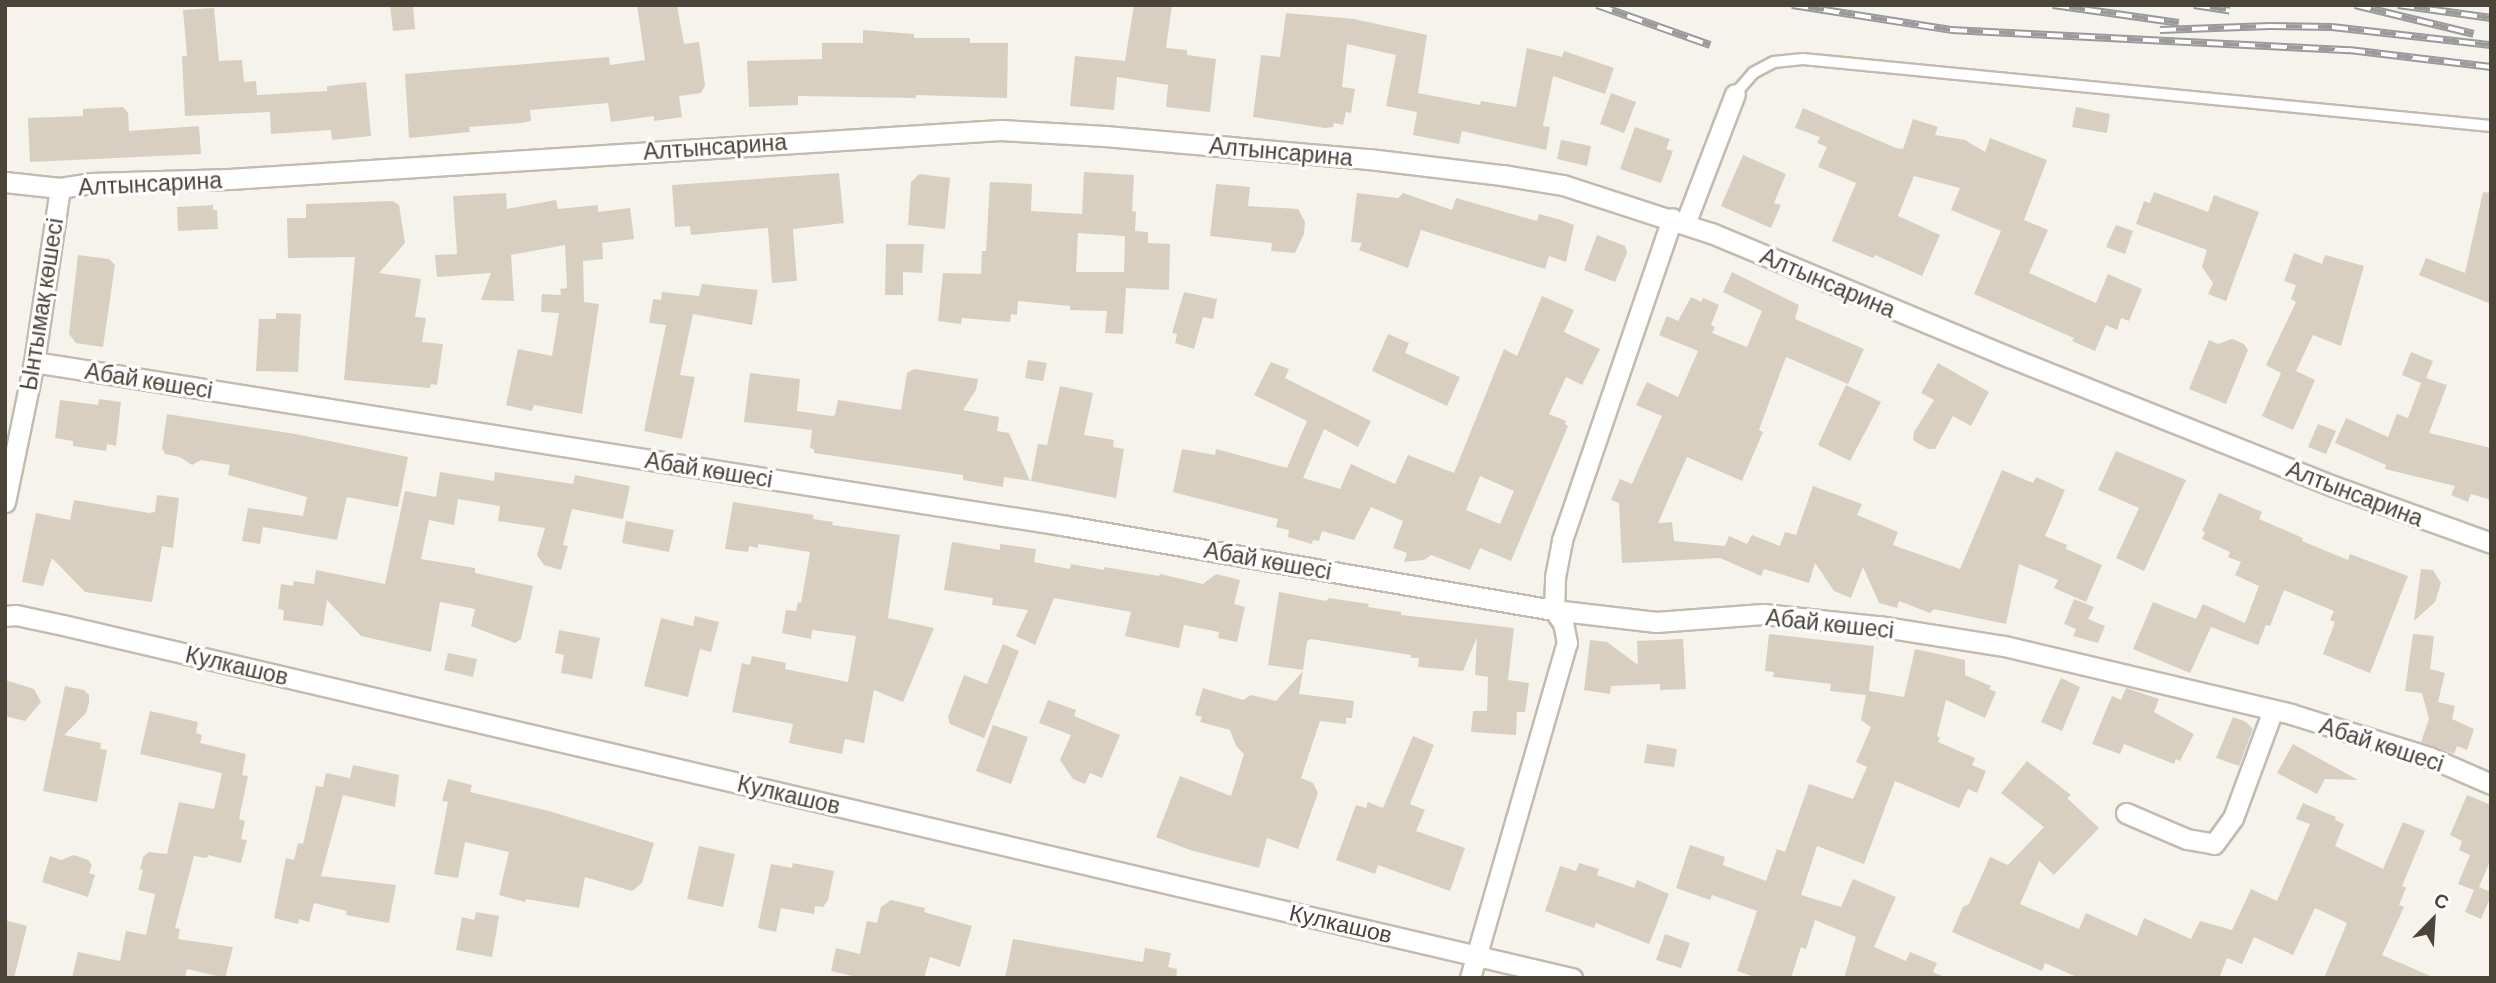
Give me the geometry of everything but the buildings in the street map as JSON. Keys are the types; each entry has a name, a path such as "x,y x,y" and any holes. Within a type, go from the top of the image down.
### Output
{"street":[{"path":"1469,978 1478,955 1567,643 1563,623 1554,610 1555,577 1562,540 1678,221 1735,94"},
{"name":"Алтынсарина","path":"5,183 60,188 91,183 229,179 1000,130 1272,150 1502,174 1563,185 1678,221 2320,481 2491,543"},
{"name":"Ынтымақ көшесі","path":"5,502 34,362 45,273 60,188"},
{"name":"Абай көшесі","path":"34,362 1067,526 1554,610 1656,622 1763,614 1878,626 2004,646 2273,710 2429,757 2491,783"},
{"name":"Кулкашов","path":"5,616 16,615 63,625 1572,978"},
{"path":"2126,813 2187,839 2214,844 2233,818 2273,710"}],"lane":[{"path":"1735,94 1753,73 1774,62 1803,59 2491,126"}],"railway":[{"path":"1597,5 1710,45"},
{"path":"1792,5 1951,30 2349,50 2491,67"},
{"path":"2053,5 2179,23"},
{"path":"2194,5 2230,11"},
{"path":"2355,5 2474,34"},
{"path":"2398,5 2491,18"},
{"path":"2160,30 2332,27 2491,45"}]}
